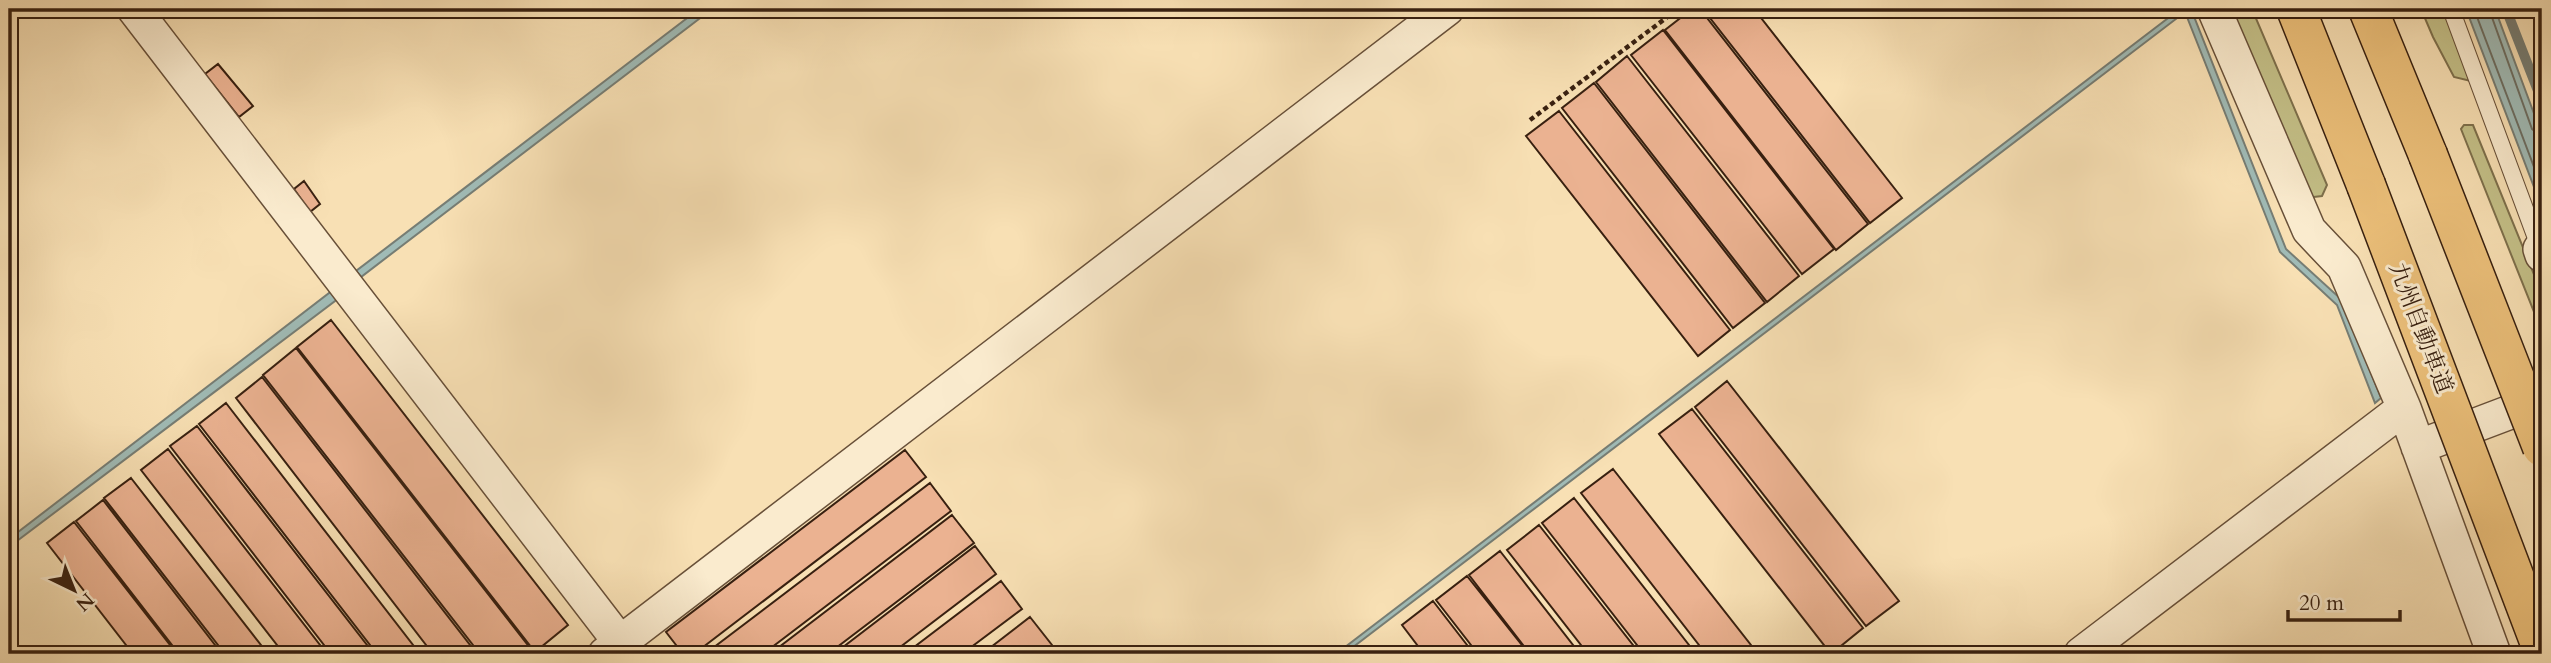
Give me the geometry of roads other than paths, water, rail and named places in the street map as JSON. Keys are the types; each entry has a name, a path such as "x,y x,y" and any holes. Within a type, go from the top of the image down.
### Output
{"highway":[{"name":"九州自動車道","path":"2296,9 2366,185 2542,649"},
{"path":"2368,9 2542,447"}],"street":[{"path":"134,9 618,651 1447,9"},
{"path":"2214,9 2309,230 2344,267 2404,408 2494,654"},
{"path":"2418,447 2542,400"},
{"path":"2081,654 2404,408"}],"lane":[{"path":"2451,9 2542,251"}],"water":[{"path":"699,9 712,9 361,277 356,271"},
{"path":"2180,9 2191,9 2286,249 2342,300 2381,398 2375,403 2337,305 2280,252 2185,12 1344,654 1336,654"},
{"path":"2466,9 2495,9 2542,135 2542,208"},
{"path":"333,290 339,298 9,547 9,539"}],"waterway":[{"path":"2506,9 2542,101"}]}
